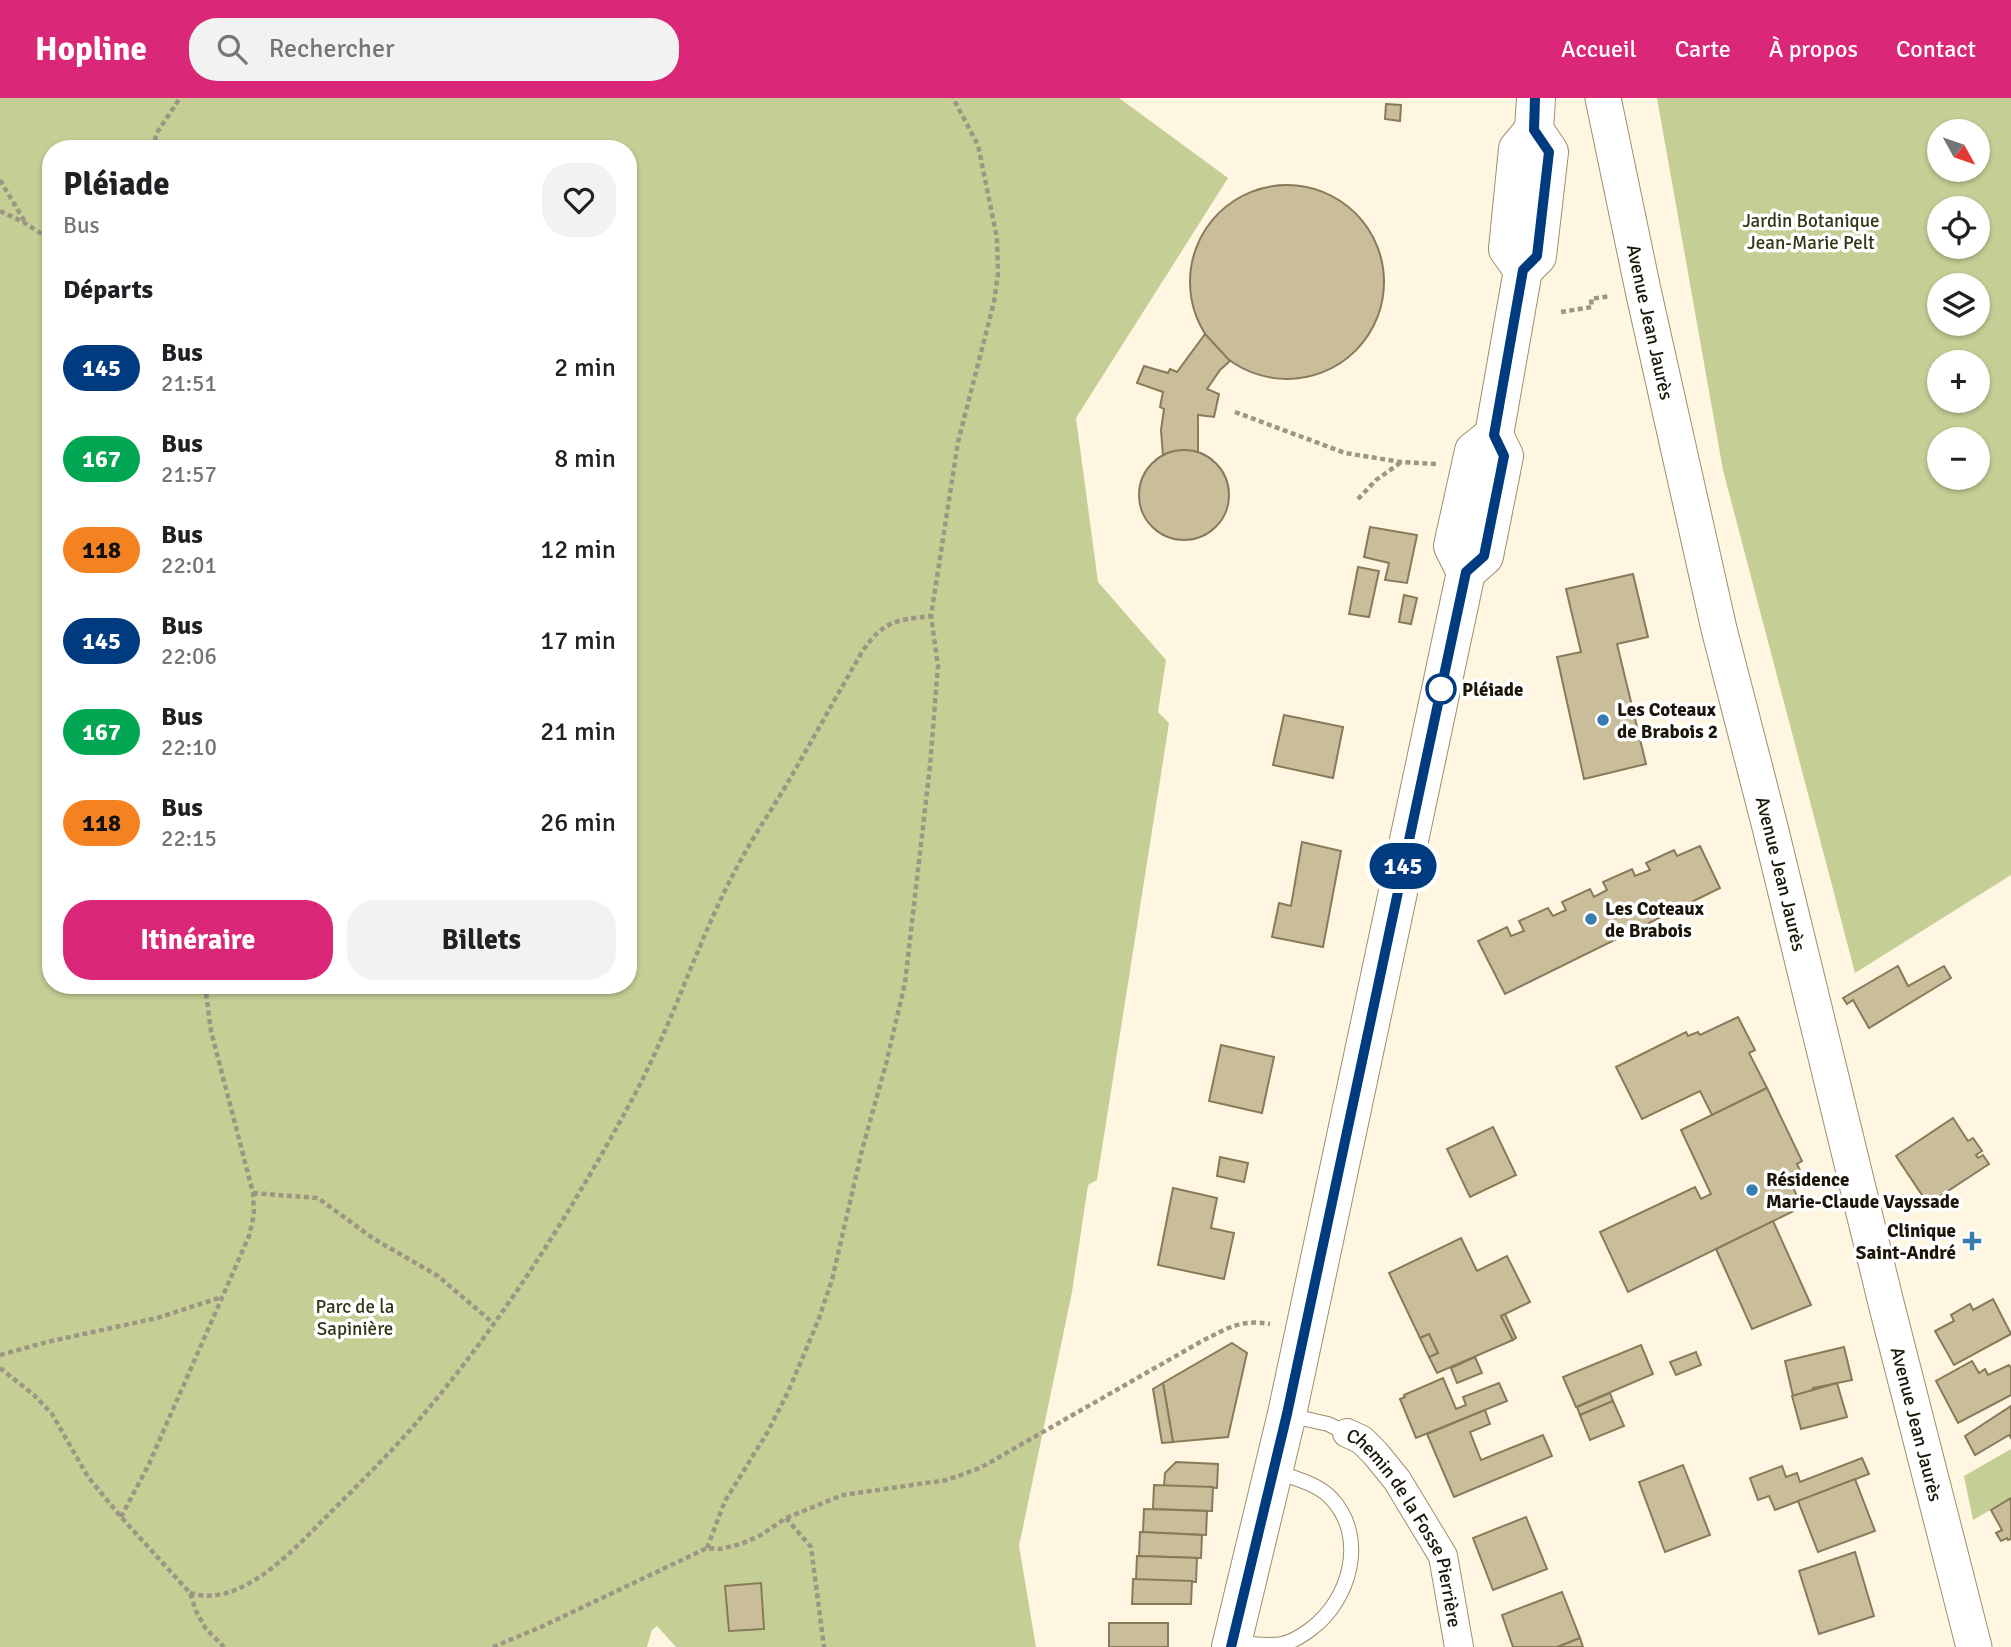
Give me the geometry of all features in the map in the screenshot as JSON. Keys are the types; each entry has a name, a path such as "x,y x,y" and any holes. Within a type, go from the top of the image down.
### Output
{"main road":[{"path":"1232,1645 1287,1414 1466,572 1453,546 1474,451 1494,435 1523,270 1508,249 1518,149 1535,114"}],"street":[{"name":"Avenue Jean Jaurès","path":"1603,98 1719,629 1974,1647"},
{"name":"Chemin de la Fosse Pierrière","path":"1347,1433 1362,1440 1383,1462 1443,1556 1459,1647"}],"lane":[{"name":"Chemin de la Fosse Pierrière","path":"1287,1414 1328,1424 1347,1433"},
{"path":"1232,1645 1282,1644 1301,1636 1329,1613 1341,1596 1348,1577 1351,1541 1342,1512 1320,1488 1274,1471"}],"path":[{"path":"155,140 156,134 180,98"},
{"path":"707,1548 725,1502 783,1402 818,1321 832,1280 905,984 930,766 938,666 931,616 958,442 995,302 998,274 998,238 978,145 953,98"},
{"path":"0,180 25,223"},
{"path":"0,211 42,234"},
{"path":"1561,312 1592,307 1591,299 1607,297"},
{"path":"1235,412 1329,448 1355,455 1415,462"},
{"path":"1358,499 1382,475 1401,462"},
{"path":"190,1593 203,1597 236,1590 286,1556 411,1429 493,1323 576,1199 630,1102 683,992 720,901 742,858 862,652 884,626 896,620 931,616"},
{"path":"121,1517 149,1464 223,1297 249,1236 254,1216 253,1193 211,1031 206,994"},
{"path":"253,1193 317,1198 374,1239 438,1276 493,1323"},
{"path":"0,1356 47,1342 157,1318 223,1297"},
{"path":"493,1647 707,1548 720,1549 741,1544 761,1535 786,1518 843,1495 947,1480 980,1468 1082,1408 1239,1323 1251,1321 1273,1324"},
{"path":"0,1368 34,1395 52,1414 88,1477 190,1593 206,1629 225,1647"},
{"path":"786,1518 811,1548 824,1647"}],"green space":[{"name":"Parc de la Sapinière","path":"0,98 1119,98 1228,178 1076,418 1098,582 1166,660 1158,712 1169,723 1097,1180 1088,1185 1072,1292 1019,1546 1036,1647 676,1647 657,1626 652,1630 647,1647 0,1647"},
{"name":"Jardin Botanique Jean-Marie Pelt","path":"1657,98 2011,98 2011,875 1855,973 1723,470"},
{"path":"2011,1449 2011,1498 1973,1520 1964,1476"}],"building":[{"path":"1386,104 1401,105 1400,121 1385,119"},
{"path":"1287,185 1324,192 1356,213 1377,245 1384,282 1377,319 1356,351 1324,372 1287,379 1250,372 1218,351 1197,319 1190,282 1197,245 1218,213 1250,192"},
{"path":"1205,334 1230,361 1207,389 1219,394 1214,417 1198,415 1198,453 1182,451 1163,456 1161,430 1164,409 1160,407 1163,392 1137,383 1144,366 1168,373 1170,369 1177,372"},
{"path":"1184,450 1201,454 1216,463 1225,478 1229,495 1225,512 1216,527 1201,536 1184,540 1167,536 1152,527 1143,512 1139,495 1143,478 1152,463 1167,454"},
{"path":"1370,527 1417,535 1407,583 1385,580 1389,563 1364,557"},
{"path":"1358,567 1379,571 1369,617 1349,614"},
{"name":"Les Coteaux de Brabois 2","path":"1633,574 1648,637 1617,644 1646,764 1584,779 1557,657 1581,652 1566,589"},
{"path":"1404,595 1417,598 1411,624 1399,622"},
{"path":"1284,715 1343,727 1333,778 1273,765"},
{"path":"1302,842 1341,851 1323,947 1272,937 1279,903 1291,906"},
{"name":"Les Coteaux de Brabois","path":"1700,846 1720,888 1505,994 1478,941 1507,927 1511,936 1524,931 1519,921 1548,908 1553,916 1566,910 1562,902 1590,889 1594,897 1607,890 1603,882 1632,869 1635,876 1650,870 1646,863 1674,850 1677,856"},
{"path":"1898,966 1908,986 1944,966 1951,978 1869,1028 1853,1000 1847,1004 1843,998"},
{"path":"1738,1017 1755,1050 1749,1053 1767,1088 1712,1115 1700,1091 1642,1119 1616,1067 1686,1032 1688,1036 1698,1032 1700,1035"},
{"path":"1221,1045 1274,1057 1262,1113 1209,1101"},
{"name":"Résidence Marie-Claude Vayssade","path":"1767,1088 1802,1161 1797,1164 1803,1177 1791,1183 1802,1207 1628,1292 1600,1232 1695,1187 1701,1199 1711,1194 1681,1130"},
{"path":"1953,1118 1968,1141 1973,1138 1982,1151 1976,1155 1978,1158 1983,1155 1989,1164 1928,1204 1896,1156"},
{"path":"1493,1127 1516,1175 1470,1197 1447,1149"},
{"path":"1220,1157 1248,1163 1244,1182 1217,1176"},
{"path":"1173,1188 1217,1198 1211,1228 1234,1233 1224,1279 1158,1265"},
{"path":"1773,1221 1811,1305 1752,1329 1716,1249"},
{"path":"1461,1238 1477,1271 1507,1256 1530,1302 1501,1316 1513,1340 1437,1373 1429,1357 1438,1353 1429,1334 1420,1338 1389,1273"},
{"path":"1993,1299 2011,1334 1954,1365 1935,1331 1954,1321 1951,1315 1970,1304 1973,1310"},
{"path":"1505,1314 1516,1338 1513,1340 1501,1316"},
{"path":"1429,1334 1438,1353 1429,1357 1420,1338"},
{"path":"1232,1343 1247,1353 1228,1437 1173,1442 1163,1383"},
{"path":"1641,1345 1653,1374 1576,1407 1563,1377"},
{"path":"1844,1347 1852,1380 1813,1388 1812,1391 1793,1396 1785,1361"},
{"path":"1696,1352 1701,1365 1676,1375 1670,1362"},
{"path":"1475,1357 1482,1373 1457,1383 1451,1368"},
{"path":"1972,1361 1979,1373 1985,1369 1988,1375 2009,1365 2011,1395 1958,1423 1936,1381"},
{"path":"1443,1378 1456,1409 1466,1405 1463,1397 1499,1383 1507,1401 1416,1438 1400,1399"},
{"path":"1163,1383 1173,1442 1162,1443 1153,1389"},
{"path":"1837,1383 1847,1417 1801,1429 1792,1396"},
{"path":"1610,1393 1613,1401 1580,1415 1577,1407"},
{"path":"1613,1401 1624,1426 1590,1440 1580,1415"},
{"path":"2011,1406 2011,1438 2009,1435 1975,1455 1965,1436"},
{"path":"1485,1410 1490,1424 1470,1432 1481,1460 1543,1435 1552,1456 1454,1497 1427,1434"},
{"path":"1862,1458 1869,1474 1775,1510 1769,1496 1758,1500 1750,1478 1782,1466 1786,1477 1797,1473 1800,1482"},
{"path":"1176,1462 1218,1464 1217,1488 1164,1486 1165,1473"},
{"path":"1683,1465 1710,1535 1665,1552 1639,1482"},
{"path":"1855,1479 1875,1531 1818,1552 1798,1501"},
{"path":"1154,1485 1213,1487 1212,1511 1153,1509"},
{"path":"2011,1498 2011,1539 2001,1541 1996,1533 2002,1530 1991,1510"},
{"path":"1144,1509 1207,1511 1206,1535 1143,1532"},
{"path":"1526,1517 1547,1569 1493,1590 1473,1538"},
{"path":"1140,1532 1202,1535 1201,1558 1139,1556"},
{"path":"1855,1552 1874,1616 1819,1634 1799,1571"},
{"path":"1137,1556 1197,1558 1196,1582 1136,1580"},
{"path":"1133,1579 1192,1581 1191,1604 1132,1604"},
{"path":"761,1583 764,1629 729,1631 725,1586"},
{"path":"1562,1592 1580,1638 1557,1647 1513,1647 1502,1615"},
{"path":"1109,1623 1168,1623 1168,1647 1109,1647"},
{"path":"1580,1638 1583,1647 1558,1647"}],"bus line":[{"name":"145","path":"1231,1647 1287,1414 1466,572 1484,556 1504,456 1494,435 1523,270 1537,256 1549,152 1534,130 1535,98"}],"place":[{"name":"Pléiade","path":"1441,689"},
{"name":"Les Coteaux de Brabois 2","path":"1603,720"},
{"name":"Les Coteaux de Brabois","path":"1591,919"},
{"name":"Résidence Marie-Claude Vayssade","path":"1752,1190"},
{"name":"Clinique Saint-André","path":"1972,1241"}]}
